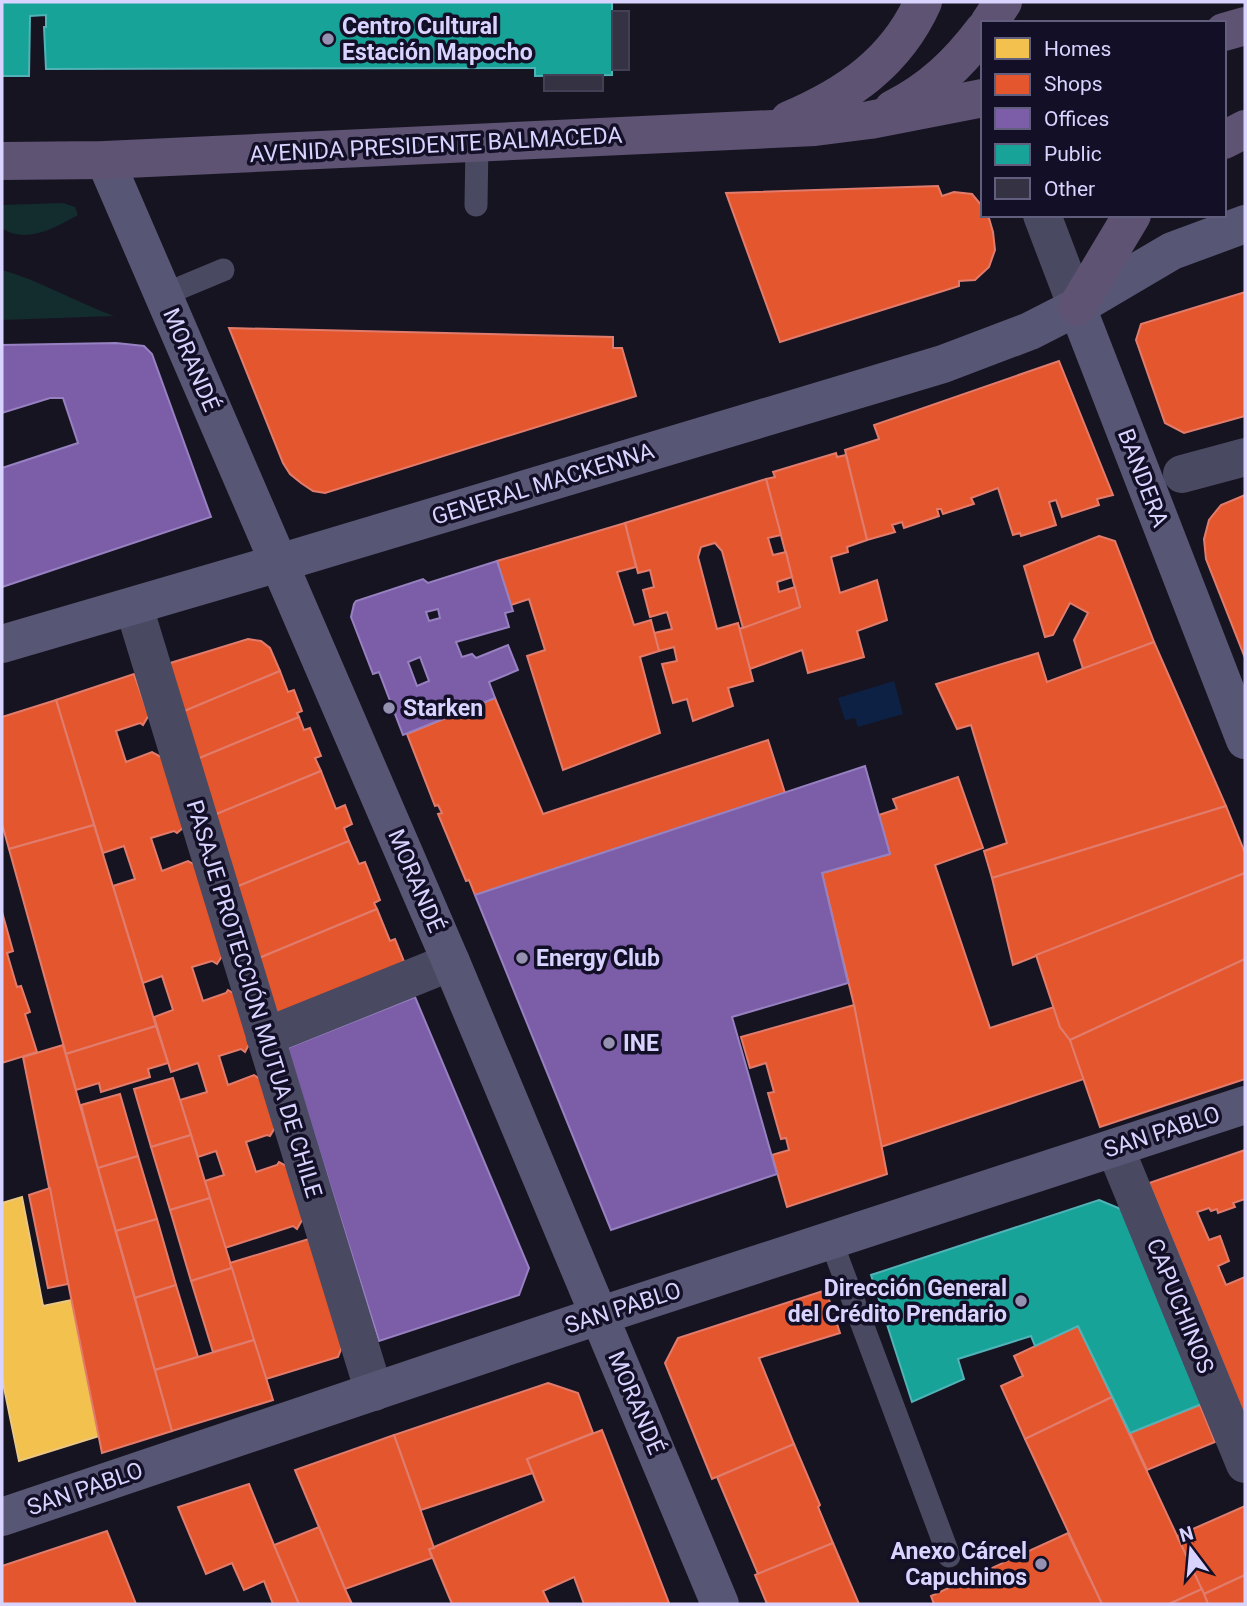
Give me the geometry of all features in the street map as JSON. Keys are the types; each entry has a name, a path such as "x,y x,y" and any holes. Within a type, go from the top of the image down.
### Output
{"main road":[{"path":"757,131 810,111 848,90 883,63 903,38 923,2"},
{"path":"990,21 1003,2"},
{"path":"1226,31 1245,26"},
{"path":"870,120 915,98 942,78 981,34"},
{"name":"AVENIDA PRESIDENTE BALMACEDA","path":"2,161 105,160 757,131 870,120 981,98"},
{"path":"1226,139 1245,129"},
{"path":"1077,307 1131,217"}],"street":[{"name":"MORANDÉ","path":"105,160 451,961 720,1604"},
{"name":"BANDERA","path":"1043,217 1245,740"},
{"name":"GENERAL MACKENNA","path":"2,644 279,564 943,364 1015,338 1077,307 1171,251 1245,225"},
{"path":"1182,474 1245,457"},
{"name":"PASAJE PROTECCIÓN MUTUA DE CHILE","path":"134,607 374,1392"},
{"path":"265,1037 451,961"},
{"name":"SAN PABLO","path":"2,1517 599,1316 1245,1105"},
{"name":"CAPUCHINOS","path":"1115,1147 1245,1464"}],"lane":[{"path":"476,205 477,143"},
{"path":"163,295 223,270"},
{"path":"831,1241 949,1556"}],"green space":[{"path":"63,203 75,207 78,215 51,229 21,235 2,228 2,205"},
{"path":"2,270 31,280 114,316 2,320"}],"water":[{"path":"894,681 903,714 858,727 855,718 845,720 838,698"}],"building: Homes":[{"path":"22,1197 43,1306 72,1300 99,1436 19,1461 2,1378 2,1203"}],"building: Shops":[{"path":"938,186 942,196 954,192 972,194 981,205 981,217 989,217 995,250 989,267 975,280 959,281 959,286 780,342 726,193"},
{"path":"1245,292 1245,416 1184,433 1165,423 1136,340 1141,324"},
{"path":"229,328 613,337 613,348 622,348 636,396 325,493 313,491 290,474 283,463"},
{"path":"1059,361 1113,495 1097,499 1099,505 1062,517 1056,500 1049,502 1056,525 1021,536 1020,533 1013,535 998,488 971,498 974,504 943,514 941,509 937,509 939,516 904,528 902,522 892,525 895,532 867,540 845,450 879,439 874,425"},
{"path":"836,453 837,457 846,455 867,540 847,547 848,552 831,557 840,593 877,580 887,620 857,631 864,657 808,673 802,650 750,669 739,629 800,607 766,479 775,477 773,472"},
{"path":"766,479 781,535 768,538 773,555 786,552 792,577 777,582 779,592 795,587 800,607 743,628 722,551 715,543 701,547 698,557 717,629 738,623 753,681 728,688 733,706 693,721 687,699 673,703 662,664 677,661 674,647 659,651 654,633 672,629 667,612 650,617 643,590 654,587 650,570 638,573 625,523"},
{"path":"1245,495 1245,658 1206,559 1204,539 1209,520 1221,505"},
{"path":"625,523 636,567 617,572 634,625 651,620 659,651 640,657 660,733 563,770 527,656 545,650 529,599 511,605 497,561"},
{"path":"1099,536 1115,541 1154,642 1083,669 1074,640 1088,613 1070,603 1053,635 1045,637 1024,566"},
{"path":"248,639 261,641 270,648 280,671 182,712 167,664"},
{"path":"1154,642 1226,806 992,878 984,851 1007,843 971,725 957,729 936,684 1038,653 1047,682"},
{"path":"280,671 288,692 294,690 302,711 297,713 299,717 197,759 182,712"},
{"path":"134,674 150,713 143,725 140,723 116,731 126,762 152,752 163,758 183,828 177,833 174,831 151,838 162,871 188,861 199,867 226,950 217,964 212,961 192,967 203,1001 228,990 238,996 252,1039 245,1052 241,1049 219,1056 228,1085 254,1075 265,1082 277,1124 270,1136 246,1142 256,1172 279,1162 296,1171 306,1213 297,1229 293,1226 225,1248 205,1181 224,1175 216,1151 198,1157 180,1100 207,1092 198,1063 171,1072 154,1017 173,1010 162,976 143,983 113,886 135,879 124,846 103,853 56,700"},
{"path":"495,698 543,814 768,740 785,793 475,895 469,880 466,881 438,814 442,813 438,805 435,806 407,734"},
{"path":"56,700 94,825 9,849 2,824 2,717"},
{"path":"299,717 304,730 310,728 321,756 315,758 321,771 214,815 197,759"},
{"path":"321,771 336,809 345,805 352,824 344,828 349,841 236,887 214,815"},
{"path":"958,777 983,848 935,865 990,1028 1054,1007 1060,1027 1070,1040 1084,1079 881,1147 854,1005 822,873 890,854 879,815 897,809 893,799"},
{"path":"1226,806 1245,853 1245,873 1013,965 992,878"},
{"path":"94,825 156,1026 66,1054 9,849"},
{"path":"349,841 359,864 365,862 380,900 374,903 377,909 259,958 236,887"},
{"path":"1245,873 1245,959 1070,1040 1060,1027 1036,955"},
{"path":"377,909 390,941 395,939 405,964 277,1015 259,958"},
{"path":"2,912 13,951 7,953 17,987 21,986 30,1012 25,1014 37,1052 2,1063"},
{"path":"1245,959 1245,1079 1100,1127 1070,1040"},
{"path":"854,1005 887,1174 787,1207 772,1155 789,1150 786,1138 781,1139 768,1093 774,1092 766,1063 750,1068 741,1037"},
{"path":"156,1026 168,1063 148,1069 150,1077 101,1092 99,1083 76,1090 66,1054"},
{"path":"63,1045 172,1431 102,1453 23,1057"},
{"path":"173,1078 191,1135 151,1147 134,1089"},
{"path":"120,1094 138,1156 98,1168 81,1105"},
{"path":"191,1135 210,1198 170,1210 151,1147"},
{"path":"1245,1150 1245,1199 1233,1203 1235,1207 1218,1213 1217,1209 1211,1211 1209,1208 1197,1212 1209,1240 1220,1236 1229,1261 1218,1266 1226,1285 1245,1277 1245,1417 1149,1183"},
{"path":"138,1156 157,1219 116,1231 98,1168"},
{"path":"50,1188 68,1284 48,1288 29,1195"},
{"path":"210,1198 232,1268 191,1281 170,1210"},
{"path":"157,1219 176,1285 135,1298 116,1231"},
{"path":"312,1238 344,1342 338,1357 266,1379 230,1263"},
{"path":"232,1268 254,1340 213,1352 191,1281"},
{"path":"176,1285 198,1357 155,1370 135,1298"},
{"path":"826,1290 840,1333 759,1358 794,1444 712,1479 665,1363 678,1338"},
{"path":"1078,1326 1112,1397 1025,1439 1001,1386 1023,1376 1014,1356"},
{"path":"254,1340 273,1400 172,1431 155,1370"},
{"path":"548,1383 578,1393 593,1433 527,1459 533,1473 421,1510 394,1435"},
{"path":"1112,1397 1202,1589 1169,1604 1102,1604 1025,1439"},
{"path":"1200,1405 1215,1442 1147,1470 1130,1433"},
{"path":"602,1430 669,1603 584,1604 574,1577 543,1591 549,1604 452,1604 429,1549 544,1501 527,1459"},
{"path":"394,1435 434,1548 429,1549 432,1558 345,1589 295,1470"},
{"path":"794,1444 833,1543 758,1574 717,1477"},
{"path":"249,1484 299,1604 273,1604 264,1581 244,1590 232,1563 206,1574 178,1507"},
{"path":"1245,1506 1245,1575 1204,1594 1192,1568 1201,1564 1197,1555 1188,1559 1177,1536"},
{"path":"319,1527 352,1604 299,1604 274,1545"},
{"path":"107,1531 136,1604 2,1604 2,1566"},
{"name":"Anexo Cárcel Capuchinos","path":"1068,1533 1102,1604 934,1604 931,1596"},
{"path":"833,1543 859,1604 767,1604 755,1575"},
{"path":"1245,1575 1245,1604 1208,1604 1204,1594"},
{"path":"1202,1589 1208,1604 1169,1604"}],"building: Offices":[{"path":"116,343 144,346 152,354 211,517 2,587 2,468 78,443 63,398 50,398 2,413 2,345"},
{"path":"497,561 513,611 505,613 509,627 456,642 462,657 472,654 476,658 508,645 518,670 489,682 495,698 403,735 379,672 373,674 351,617 356,601 423,579 428,583","holes":["438,609 440,618 429,621 426,612","420,657 429,681 417,686 408,662"]},
{"path":"865,766 890,854 822,873 848,983 732,1017 777,1174 611,1230 475,895"},
{"path":"415,997 529,1268 519,1295 379,1341 287,1048"}],"building: Public":[{"name":"Centro Cultural Estación Mapocho","path":"2,2 612,2 612,75 535,76 535,68 46,69 46,15 30,16 29,76 2,76"},
{"name":"Dirección General del Crédito Prendario","path":"1099,1200 1128,1212 1204,1403 1130,1433 1078,1326 1035,1346 1031,1336 958,1359 964,1379 912,1402 871,1275"}],"building: Other":[{"path":"612,11 629,11 629,70 612,70"},
{"path":"544,75 603,75 603,91 544,91"}],"place":[{"name":"Centro Cultural Estación Mapocho","path":"328,39"},
{"name":"Starken","path":"389,708"},
{"name":"Energy Club","path":"522,958"},
{"name":"INE","path":"609,1043"},
{"name":"Dirección General del Crédito Prendario","path":"1021,1301"},
{"name":"Anexo Cárcel Capuchinos","path":"1041,1564"}]}
